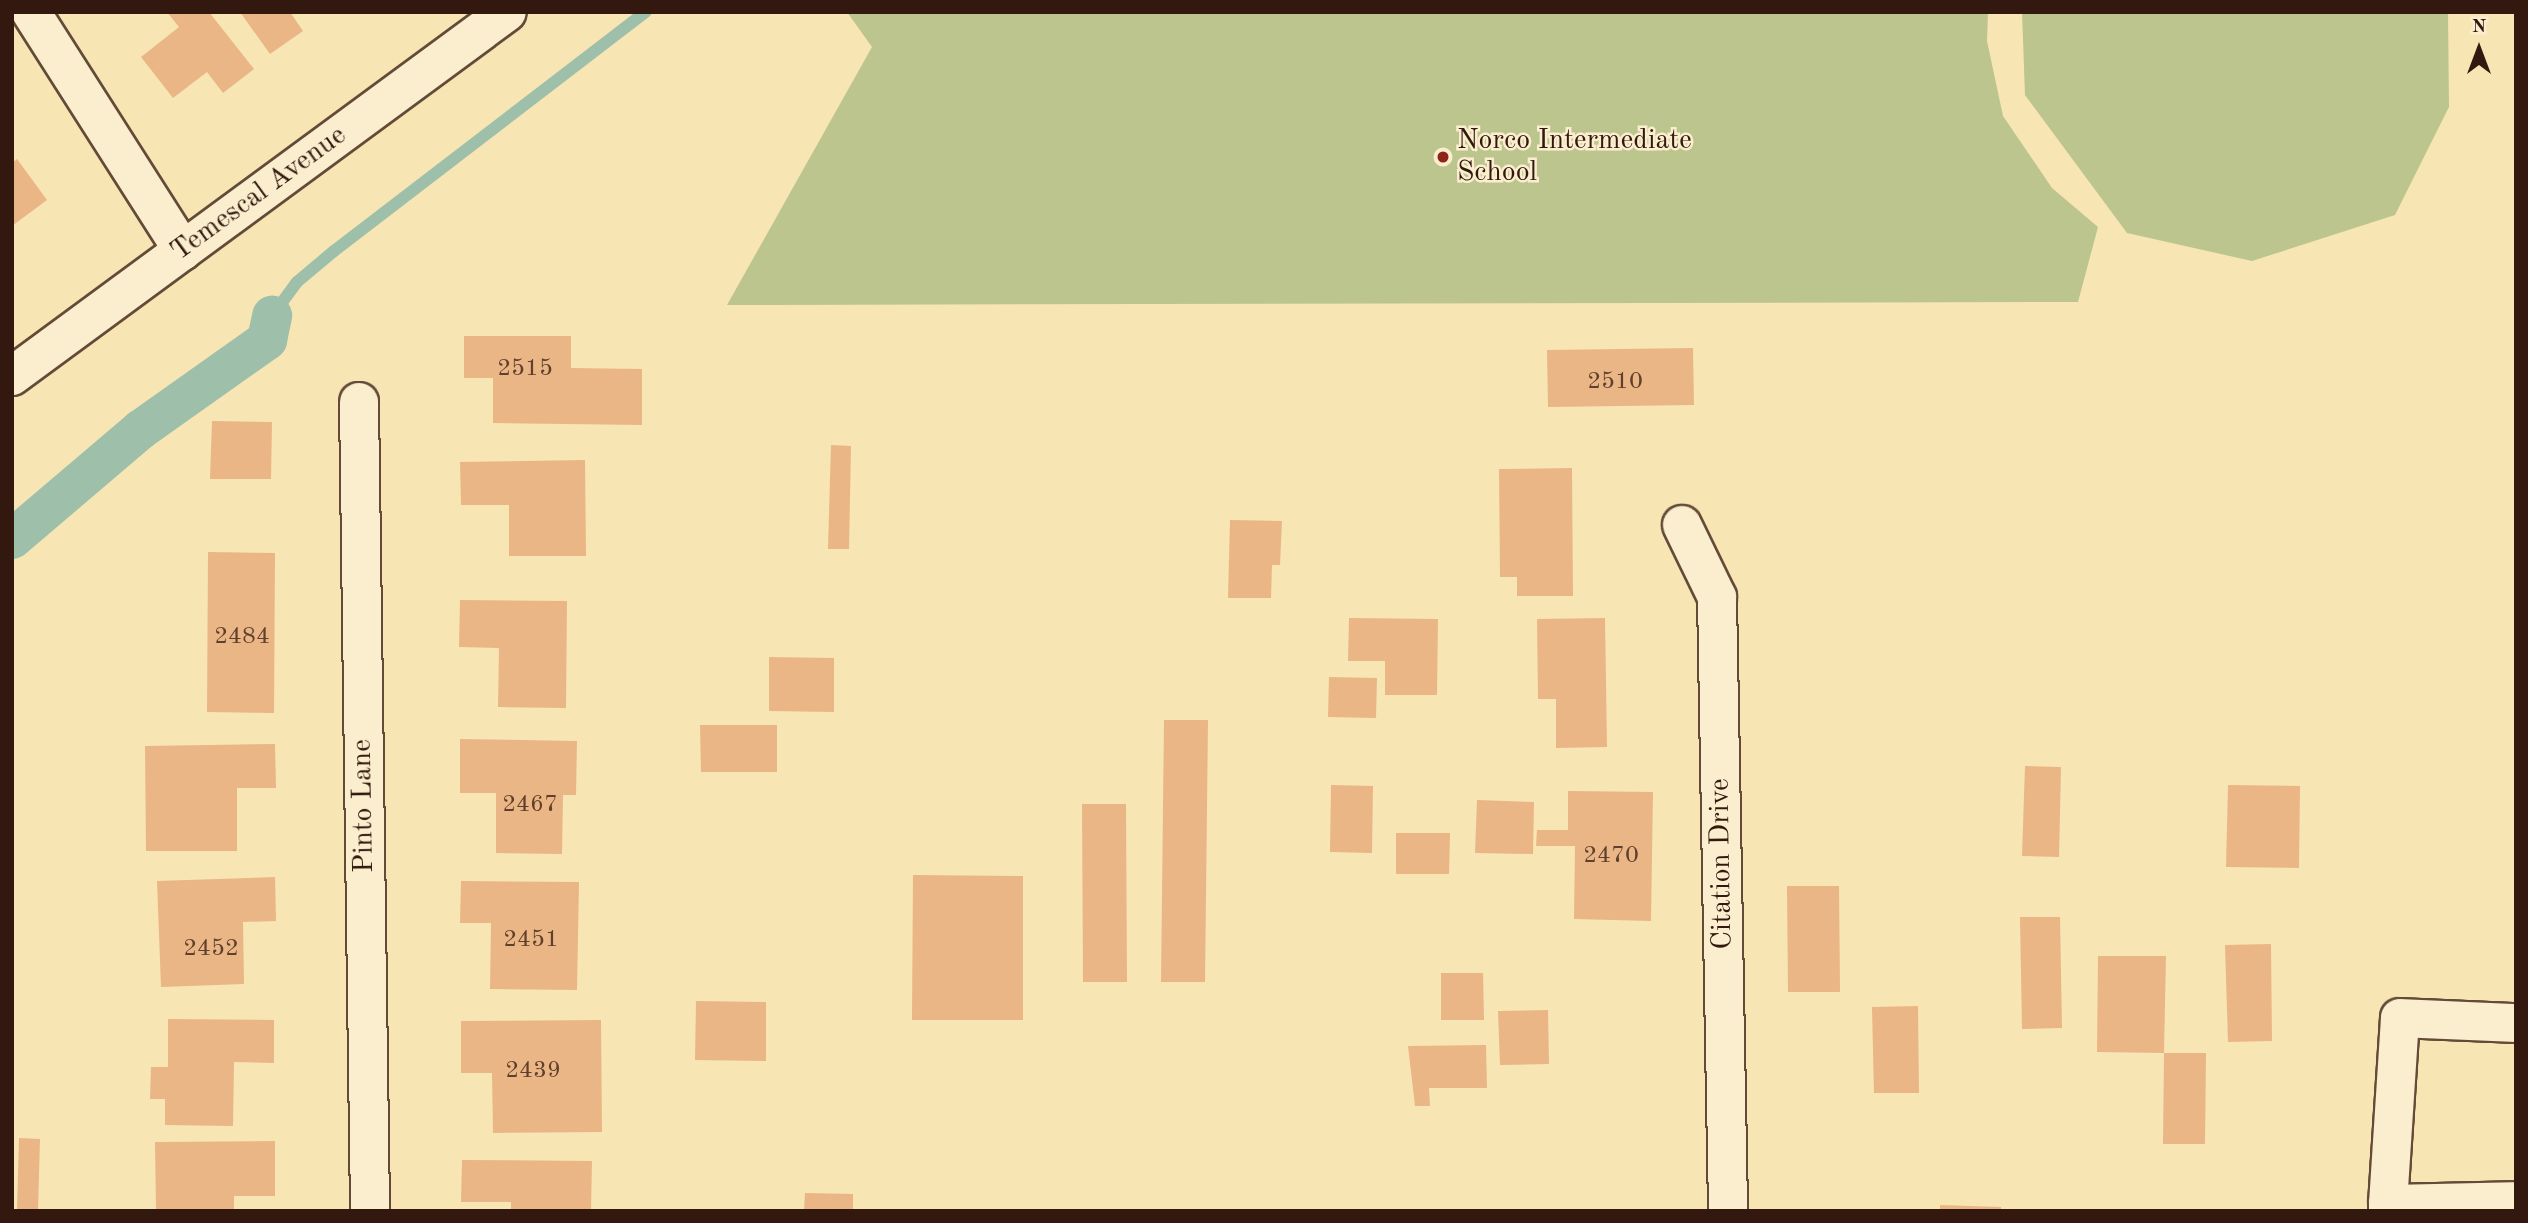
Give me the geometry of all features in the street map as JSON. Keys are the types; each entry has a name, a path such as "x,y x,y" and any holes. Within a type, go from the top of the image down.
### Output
{"street":[{"path":"31,12 183,251"},
{"name":"Temescal Avenue","path":"12,376 507,12"},
{"name":"Pinto Lane","path":"359,402 370,1211"},
{"name":"Citation Drive","path":"1682,524 1717,597 1728,1211"},
{"path":"2516,1023 2400,1018 2388,1208 2516,1201"}],"green space":[{"path":"847,12 1988,12 1987,41 2003,116 2052,188 2098,227 2078,302 727,305 872,47"},
{"path":"2022,12 2448,12 2449,107 2395,215 2252,261 2127,233 2025,95"}],"building":[{"path":"167,12 209,12 254,69 223,93 207,72 173,98 141,57 179,27"},
{"path":"240,12 290,12 303,31 270,54"},
{"path":"17,159 47,200 12,226 12,163"},
{"path":"464,336 571,336 571,368 642,369 642,425 493,423 493,378 464,378"},
{"path":"1693,348 1694,405 1548,407 1547,350"},
{"path":"212,421 272,422 271,479 210,479"},
{"path":"831,445 851,446 849,549 828,549"},
{"path":"585,460 586,556 509,556 509,505 461,505 460,462"},
{"path":"1572,468 1573,596 1517,596 1517,577 1500,577 1499,469"},
{"path":"1230,520 1282,521 1280,565 1272,565 1271,598 1228,598"},
{"path":"208,552 275,553 274,713 207,712"},
{"path":"460,600 567,601 566,708 498,707 499,648 459,647"},
{"path":"1349,618 1438,619 1437,695 1385,695 1385,661 1348,661"},
{"path":"1605,618 1607,747 1556,748 1556,699 1538,699 1537,619"},
{"path":"769,657 834,658 834,712 769,711"},
{"path":"1329,677 1377,678 1376,718 1328,717"},
{"path":"1164,720 1208,720 1205,982 1161,982"},
{"path":"700,725 777,725 777,772 701,772"},
{"path":"460,739 577,741 576,795 563,795 562,854 496,853 496,793 460,793"},
{"path":"275,744 276,788 237,788 237,851 146,851 145,746"},
{"path":"2025,766 2061,767 2059,857 2022,856"},
{"path":"1331,785 1373,786 1372,853 1330,852"},
{"path":"2228,785 2300,786 2299,868 2226,867"},
{"path":"1568,791 1653,792 1651,921 1574,919 1575,846 1536,846 1537,830 1568,830"},
{"path":"1477,800 1534,802 1533,854 1475,853"},
{"path":"1082,804 1126,804 1127,982 1083,982"},
{"path":"1396,833 1450,833 1449,874 1396,874"},
{"path":"913,875 1023,876 1023,1020 912,1020"},
{"path":"275,877 276,921 243,922 244,984 161,987 157,881"},
{"path":"461,881 579,882 577,990 490,989 491,923 460,923"},
{"path":"1787,886 1839,886 1840,992 1788,992"},
{"path":"2020,917 2060,917 2062,1028 2022,1029"},
{"path":"2271,944 2272,1041 2228,1042 2225,945"},
{"path":"2098,956 2166,956 2164,1053 2097,1052"},
{"path":"1441,973 1483,973 1484,1020 1441,1020"},
{"path":"696,1001 766,1002 766,1061 695,1060"},
{"path":"1918,1006 1919,1093 1874,1093 1872,1007"},
{"path":"1548,1010 1549,1064 1500,1065 1498,1011"},
{"path":"168,1019 274,1020 274,1063 234,1062 233,1126 165,1125 165,1099 150,1099 151,1067 168,1067"},
{"path":"601,1020 602,1132 493,1133 492,1073 461,1073 461,1021"},
{"path":"1486,1045 1487,1088 1429,1088 1430,1106 1415,1106 1408,1046"},
{"path":"2164,1053 2206,1053 2205,1144 2163,1144"},
{"path":"19,1138 40,1139 38,1211 17,1211"},
{"path":"275,1141 275,1196 234,1196 234,1211 156,1211 155,1142"},
{"path":"462,1160 592,1161 591,1211 511,1211 511,1202 461,1202"},
{"path":"805,1193 853,1194 853,1211 804,1211"},
{"path":"1940,1205 2001,1207 2001,1211 1940,1211"}],"waterway":[{"path":"272,316 297,282 334,251 646,12"},
{"path":"12,539 140,430 267,340 272,316"}],"place":[{"name":"Norco Intermediate School","path":"1443,157"}]}
